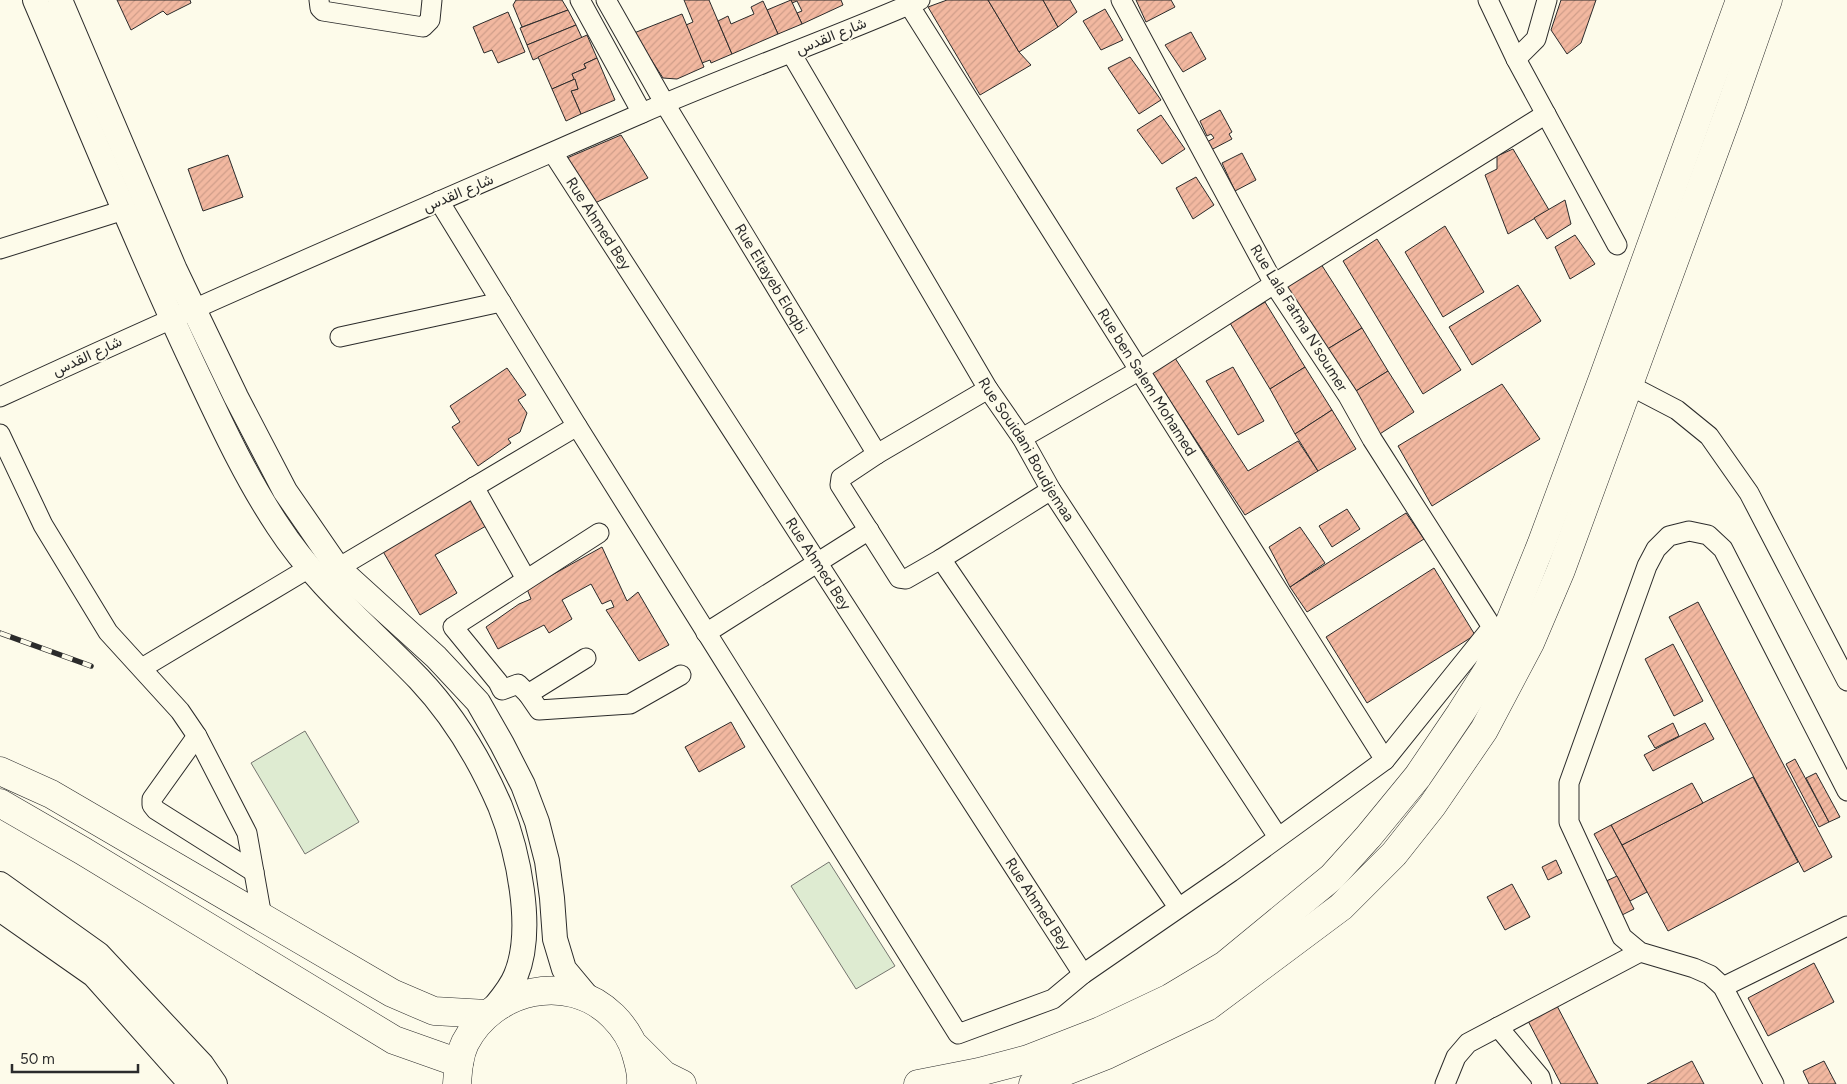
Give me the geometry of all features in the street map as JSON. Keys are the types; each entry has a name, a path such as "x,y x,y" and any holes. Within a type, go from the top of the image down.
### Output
{"highway":[{"path":"1033,1084 1107,1055 1207,1007 1341,907 1394,854 1432,806 1484,730 1530,643 1562,570 1616,382 1740,0"},
{"path":"918,1084 979,1072 1028,1059 1100,1031 1170,998 1225,965 1332,877 1418,776 1488,670 1509,624 1541,545 1616,382 1732,103 1768,0"},
{"path":"0,770 51,794 401,997 434,1011 490,1011"},
{"path":"0,804 83,850 394,1040 458,1074 464,1045 474,1028 490,1011 515,996 540,990 564,991 588,999 607,1010 622,1026 634,1044 664,1075 682,1084"},
{"path":"634,1044 642,1073 641,1084"}],"main road":[{"path":"35,0 171,318 217,415 267,510 295,553 333,596 420,681 459,729 500,806 521,880 525,916 522,955 517,973 510,988 490,1011"},
{"path":"60,0 175,270 236,397 285,491 338,568 407,629 478,702 502,744 523,786 537,822 546,862 555,938 564,969 588,999"},
{"path":"391,652 407,629"},
{"path":"0,884 98,954 202,1065 216,1084"},
{"path":"0,909 94,975 192,1084"}],"street":[{"path":"319,0 320,8 323,11 422,27 430,20 432,0"},
{"path":"580,0 642,113"},
{"name":"Rue Eltayeb Eloqbi","path":"606,0 664,104 877,454"},
{"name":"Rue Lala Fatma N'soumer","path":"1121,0 1274,284 1348,396 1378,447 1492,627 1385,760"},
{"path":"1488,0 1516,59 1616,245"},
{"path":"1516,59 1536,39 1547,0"},
{"name":"شارع القدس","path":"0,396 171,318 642,113 914,2"},
{"name":"Rue ben Salem Mohamed","path":"914,2 1140,370 1385,760"},
{"name":"Rue Souidani Boudjemaa","path":"790,53 988,389 1022,438 1051,490 1278,837"},
{"path":"1022,438 1140,370 1546,114"},
{"name":"Rue Ahmed Bey","path":"553,153 1083,974"},
{"path":"440,201 577,426 958,1034 1053,999 1083,974 1385,760"},
{"path":"0,249 124,210"},
{"path":"340,337 501,302"},
{"path":"1616,382 1677,410 1709,436 1749,493 1847,681"},
{"path":"988,389 877,454 841,478 839,481 840,485 899,578 902,579 906,579 941,560 1051,490"},
{"path":"338,568 577,426"},
{"path":"0,434 43,525 108,632 180,711 197,736 247,833 262,917"},
{"path":"474,487 526,579"},
{"path":"706,633 869,530"},
{"path":"1774,1084 1723,987 1710,975 1694,968 1640,952 1622,937 1569,822 1569,783 1647,566 1656,548 1669,536 1689,531 1708,534 1723,548 1847,791"},
{"path":"599,533 453,627 498,682 502,690 518,684 539,710 630,704 681,675"},
{"path":"941,560 1178,907"},
{"path":"142,668 309,568"},
{"path":"528,694 586,658"},
{"path":"197,736 152,800 152,805 156,810 254,872"},
{"path":"1723,987 1847,926"},
{"path":"1445,1084 1456,1057 1468,1043 1640,952"},
{"path":"1498,1027 1540,1077 1542,1084"}],"green space":[{"path":"305,731 359,822 305,854 251,763"},
{"path":"829,862 895,966 856,989 791,886"}],"building":[{"path":"117,0 190,0 191,3 167,15 163,11 131,30"},
{"path":"516,0 562,0 568,10 522,27 513,5"},
{"path":"684,0 709,0 732,54 711,63 710,60 702,63 686,25 693,22"},
{"path":"791,0 841,0 843,5 802,24 797,13 802,11 797,1 792,3"},
{"path":"791,0 802,24 778,34 767,10"},
{"path":"947,0 988,0 1019,52 1031,65 980,95 928,7"},
{"path":"988,0 1043,0 1058,27 1019,52"},
{"path":"1043,0 1070,0 1077,12 1058,27"},
{"path":"1136,0 1171,0 1175,7 1146,22"},
{"path":"1561,0 1596,0 1581,43 1567,54 1551,30"},
{"path":"763,1 778,34 732,54 718,21 728,16 731,24 754,14 751,7"},
{"path":"1105,9 1123,40 1101,50 1083,21"},
{"path":"568,10 576,25 527,45 520,28"},
{"path":"508,12 525,52 498,63 492,50 484,53 473,27"},
{"path":"682,14 704,67 677,79 663,78 634,33"},
{"path":"576,25 582,38 533,60 527,45"},
{"path":"1191,32 1206,59 1183,72 1165,45"},
{"path":"587,35 597,58 584,64 586,68 572,74 575,79 552,89 538,57"},
{"path":"1130,57 1161,100 1139,114 1108,68"},
{"path":"597,58 615,100 581,114 571,91 578,89 572,74 586,68 584,64"},
{"path":"575,79 578,89 571,91 581,114 566,121 552,89"},
{"path":"1220,110 1232,132 1229,134 1232,139 1211,150 1207,142 1214,138 1211,134 1207,136 1200,121"},
{"path":"1161,115 1185,149 1162,164 1137,130"},
{"path":"621,135 648,178 595,203 567,158"},
{"path":"1513,149 1549,210 1508,234 1485,175 1497,169 1497,156"},
{"path":"1242,153 1256,180 1235,191 1222,163"},
{"path":"228,155 243,197 203,211 188,169"},
{"path":"1196,177 1214,205 1193,219 1176,188"},
{"path":"1565,200 1571,224 1547,239 1534,218"},
{"path":"1445,226 1484,292 1443,317 1405,252"},
{"path":"1575,235 1595,264 1570,279 1555,247"},
{"path":"1377,239 1461,370 1423,394 1343,261"},
{"path":"1321,264 1362,328 1321,353 1282,288"},
{"path":"1518,285 1541,321 1472,365 1449,327"},
{"path":"1265,302 1305,367 1270,389 1230,323"},
{"path":"1362,328 1388,371 1348,396 1321,353"},
{"path":"1175,358 1248,471 1298,441 1318,471 1245,515 1151,372"},
{"path":"1233,367 1264,421 1238,435 1206,381"},
{"path":"1305,367 1332,410 1295,434 1270,389"},
{"path":"507,368 526,395 518,400 527,413 520,432 508,439 511,443 478,466 452,427 460,422 450,406"},
{"path":"1388,371 1414,412 1372,439 1348,396"},
{"path":"1502,384 1540,439 1432,506 1398,446"},
{"path":"1332,410 1356,449 1318,471 1295,434"},
{"path":"470,498 486,526 435,555 457,593 420,615 381,548"},
{"path":"1347,509 1360,529 1332,547 1319,526"},
{"path":"1406,513 1424,539 1307,612 1290,587"},
{"path":"1300,527 1325,563 1290,587 1269,547"},
{"path":"602,547 627,601 638,592 669,645 639,661 606,610 614,607 611,600 602,604 591,584 562,600 572,619 549,633 544,625 498,649 486,627 519,604 531,599 527,589"},
{"path":"1434,568 1475,635 1367,703 1326,637"},
{"path":"1698,602 1832,857 1804,872 1669,617"},
{"path":"1673,644 1703,701 1674,716 1645,659"},
{"path":"731,722 745,747 699,772 685,747"},
{"path":"1673,723 1679,736 1655,748 1648,736"},
{"path":"1705,723 1714,739 1653,771 1644,755"},
{"path":"1795,759 1829,822 1819,827 1786,764"},
{"path":"1816,773 1840,817 1829,822 1806,778"},
{"path":"1753,777 1798,862 1668,931 1622,845"},
{"path":"1692,783 1703,803 1622,845 1611,825"},
{"path":"1611,825 1647,892 1630,901 1594,834"},
{"path":"1556,860 1562,873 1548,880 1542,867"},
{"path":"1617,876 1634,909 1620,916 1602,883"},
{"path":"1512,884 1530,917 1505,930 1487,897"},
{"path":"1814,963 1834,1002 1768,1036 1748,998"},
{"path":"1556,1004 1598,1084 1561,1084 1527,1019"},
{"path":"1692,1061 1704,1084 1647,1084"},
{"path":"1824,1061 1836,1084 1809,1084 1803,1071"}],"railway":[{"path":"0,633 91,666"}]}
